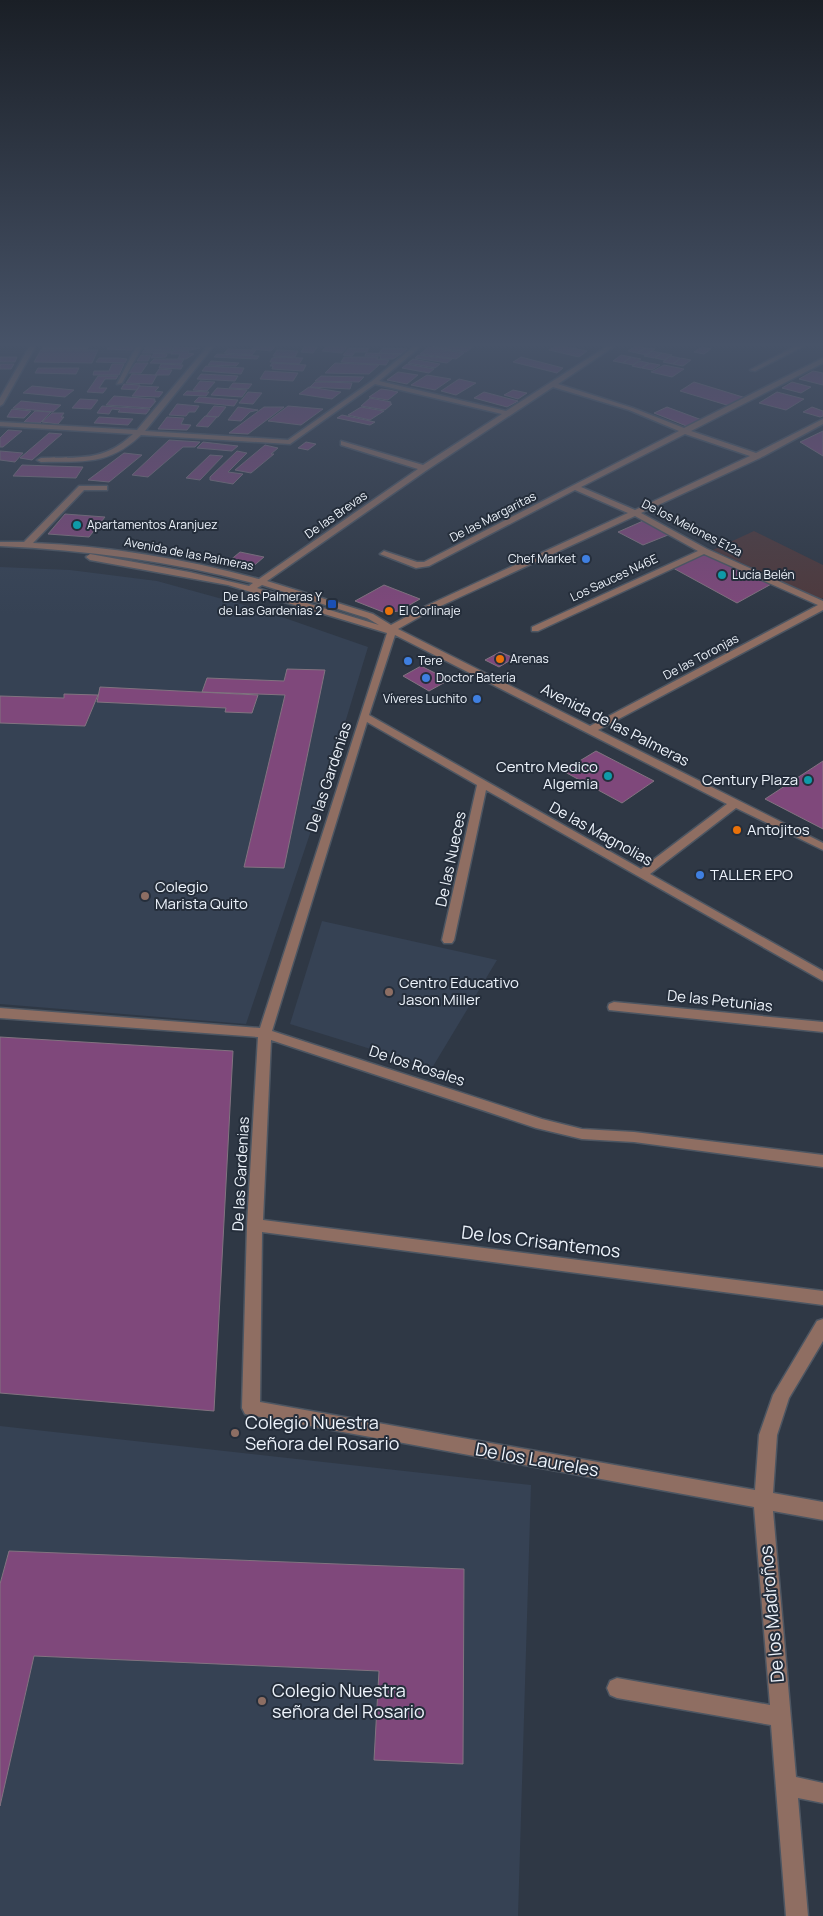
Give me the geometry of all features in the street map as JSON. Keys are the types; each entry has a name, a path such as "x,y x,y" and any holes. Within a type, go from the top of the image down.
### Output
{"street":[{"path":"41,460 79,459 117,452 135,436"},
{"path":"196,436 290,442 298,436"},
{"name":"De las Brevas","path":"250,589 424,468 474,436"},
{"name":"De las Margaritas","path":"384,554 422,565 677,436"},
{"path":"699,436 757,456"},
{"path":"393,631 396,625 429,608 636,513 794,436"},
{"path":"344,443 424,468"},
{"path":"27,544 82,488 104,488"},
{"name":"De los Melones E12a","path":"576,488 636,513 704,551 823,605"},
{"name":"Avenida de las Palmeras","path":"0,544 27,544 113,552 210,568 261,581 373,617 393,631"},
{"name":"Avenida de las Palmeras","path":"0,551 69,554 207,577 322,613 393,631 461,662 734,804 823,847"},
{"name":"Los Sauces N46E","path":"535,628 704,551"},
{"name":"De las Toronjas","path":"590,730 823,605"},
{"name":"De las Gardenias","path":"251,1408 255,1225 265,1033 393,631"},
{"name":"De las Magnolias","path":"366,717 482,785 823,977"},
{"name":"De las Nueces","path":"448,940 482,785"},
{"path":"642,874 734,804"},
{"name":"De las Petunias","path":"614,1006 818,1027"},
{"name":"De los Rosales","path":"0,1012 265,1033 541,1124 582,1134 634,1137 823,1161"},
{"path":"818,1027 823,1015"},
{"name":"De los Crisantemos","path":"255,1225 823,1298"},
{"name":"De los Madroños","path":"797,1916 782,1717 762,1501 768,1435 781,1395 823,1326"},
{"name":"De los Laureles","path":"251,1408 823,1511"},
{"path":"617,1688 782,1717"},
{"path":"787,1786 823,1793"}],"shaded area":[{"path":"754,531 823,565 823,598 821,599 713,550"},
{"name":"Colegio Marista Quito","path":"0,567 70,570 157,581 259,609 368,647 325,789 246,1024 0,1004"},
{"name":"Centro Educativo Jason Miller","path":"322,921 497,960 432,1068 290,1024"},
{"name":"Colegio Nuestra señora del Rosario","path":"0,1426 531,1485 518,1916 0,1916"}],"building":[{"path":"16,436 3,447 0,447 0,438"},
{"path":"45,436 59,436 32,460 20,458"},
{"path":"812,436 823,436 823,456 800,442"},
{"path":"169,440 200,442 195,447 183,447 148,477 132,475"},
{"path":"203,442 238,446 232,451 197,448"},
{"path":"306,442 316,444 308,450 298,448"},
{"path":"265,445 278,448 271,454 274,454 251,473 235,470"},
{"path":"0,451 23,453 15,462 0,460"},
{"path":"237,451 247,453 228,472 243,474 233,484 210,480 210,477"},
{"path":"124,453 142,455 109,482 88,480"},
{"path":"210,455 223,456 200,480 186,478"},
{"path":"22,465 83,467 76,478 13,476"},
{"name":"Apartamentos Aranjuez","path":"65,514 105,517 89,537 48,534"},
{"path":"643,521 668,535 643,545 618,532"},
{"path":"240,552 264,557 250,569 228,562"},
{"name":"Lucía Belén","path":"707,552 775,582 737,603 673,568"},
{"path":"384,585 420,599 399,611 390,612 383,612 355,601"},
{"name":"Arenas","path":"500,652 514,658 499,667 485,660"},
{"name":"Doctor Batería","path":"421,666 449,680 429,691 403,676"},
{"path":"287,669 325,670 284,868 244,867 285,695 202,692 207,678 284,681"},
{"path":"100,687 258,695 252,713 225,712 226,708 97,702"},
{"path":"64,694 98,695 85,726 0,723 0,696 64,698"},
{"name":"Centro Medico Algemia","path":"596,751 654,781 622,803 563,771"},
{"name":"Century Plaza","path":"823,761 823,829 765,799"},
{"path":"0,1037 233,1051 214,1411 0,1393"},
{"path":"9,1551 464,1569 463,1764 374,1760 379,1671 34,1656 0,1806 0,1584"}],"place":[{"name":"Apartamentos Aranjuez","path":"77,525"},
{"name":"Chef Market","path":"586,559"},
{"name":"Lucía Belén","path":"722,575"},
{"name":"De Las Palmeras Y de Las Gardenias 2","path":"332,604"},
{"name":"El Corlinaje","path":"389,611"},
{"name":"Arenas","path":"500,659"},
{"name":"Tere","path":"408,661"},
{"name":"Doctor Batería","path":"426,678"},
{"name":"Víveres Luchito","path":"477,699"},
{"name":"Centro Medico Algemia","path":"608,776"},
{"name":"Century Plaza","path":"808,780"},
{"name":"Antojitos","path":"737,830"},
{"name":"TALLER EPO","path":"700,875"},
{"name":"Colegio Marista Quito","path":"145,896"},
{"name":"Centro Educativo Jason Miller","path":"389,992"},
{"name":"Colegio Nuestra Señora del Rosario","path":"235,1433"},
{"name":"Colegio Nuestra señora del Rosario","path":"262,1701"}]}
